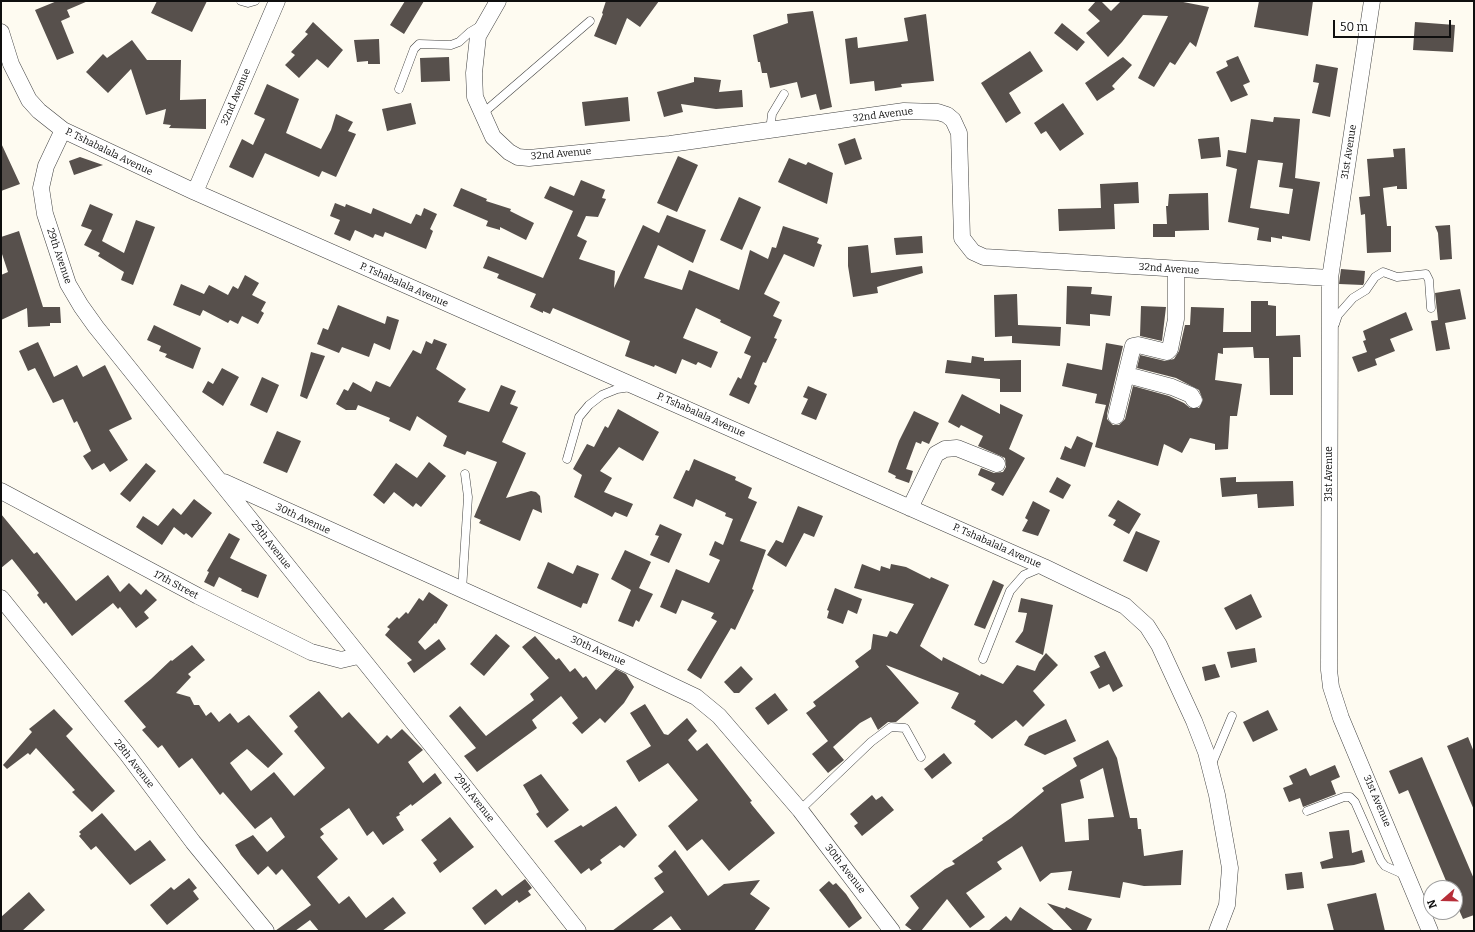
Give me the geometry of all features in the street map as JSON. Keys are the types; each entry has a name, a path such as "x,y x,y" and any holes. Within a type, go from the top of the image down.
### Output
{"street":[{"name":"32nd Avenue","path":"195,192 277,1"},
{"name":"32nd Avenue","path":"498,1 484,23 478,36 474,73 475,97 493,137 501,146 518,156 529,158 670,144 904,111 938,112 947,115 953,120 959,133 960,228 962,238 973,252 984,257 1176,270 1330,278"},
{"name":"31st Avenue","path":"1372,1 1330,278 1329,670 1331,687 1341,718 1430,931"},
{"name":"P. Tshabalala Avenue","path":"1,32 11,64 29,100 39,111 63,130 195,192 584,365 640,387 1044,567 1125,606 1147,626 1159,645 1194,721 1210,768 1217,795 1230,868 1227,905 1217,931"},
{"name":"29th Avenue","path":"63,130 46,166 41,188 45,214 68,284 96,327 358,656 465,787 578,931"},
{"path":"1116,416 1133,346 1135,345 1167,352 1170,349 1176,319 1176,270"},
{"path":"1127,375 1172,387 1191,395 1194,400"},
{"path":"910,508 936,454 945,449 957,448 997,464"},
{"name":"30th Avenue","path":"220,481 620,660 696,698 719,716 800,810 892,931"},
{"name":"17th Street","path":"1,491 198,596 311,652 341,660 358,656"},
{"name":"28th Avenue","path":"1,598 127,754 194,842 266,931"}],"lane":[{"path":"241,1 248,3 255,1"},
{"path":"482,114 590,22"},
{"path":"399,89 414,49 419,44 451,45 459,42 470,32 484,23"},
{"path":"770,131 772,114 784,94"},
{"path":"1330,338 1338,315 1353,298 1366,290 1375,277 1383,272 1396,277 1426,274 1429,280 1431,308"},
{"path":"567,459 580,417 589,405 602,395 617,389 640,387"},
{"path":"462,590 468,497 465,474"},
{"path":"983,659 1010,591 1024,575 1044,567"},
{"path":"1210,768 1232,716"},
{"path":"800,810 871,742 891,727 905,728 921,757"},
{"path":"1307,811 1344,796 1350,797 1355,802 1381,861 1385,866 1408,876"}],"building":[{"path":"57,1 88,1 67,10 70,17 61,21 74,53 57,60 35,10"},
{"path":"157,1 207,1 192,32 151,13"},
{"path":"405,1 424,1 404,34 390,25"},
{"path":"606,1 659,1 640,27 627,18 616,45 594,36 603,14"},
{"path":"1096,1 1101,1 1111,11 1121,1 1178,1 1209,7 1196,47 1190,42 1175,65 1170,62 1154,87 1138,78 1168,16 1143,15 1108,57 1086,33 1100,21 1088,10"},
{"path":"1259,1 1313,1 1308,36 1254,27"},
{"path":"813,11 832,107 820,110 816,94 801,98 797,82 770,88 767,73 762,73 760,62 758,62 753,35 788,23 787,14"},
{"path":"926,14 934,81 901,84 902,87 875,91 874,81 850,84 845,39 857,37 858,48 908,41 904,18"},
{"path":"313,22 343,50 328,68 317,59 299,78 285,65 295,55 291,52 308,34 305,32"},
{"path":"1415,22 1455,25 1453,52 1413,50"},
{"path":"1062,23 1085,42 1077,51 1054,33"},
{"path":"379,39 380,64 368,64 368,61 357,62 354,40"},
{"path":"132,40 147,60 181,60 180,100 206,99 206,129 169,128 171,125 163,124 166,109 146,115 131,69 108,93 86,72 103,54 107,58"},
{"path":"1030,51 1043,71 1009,93 1021,113 1006,123 981,83"},
{"path":"1238,56 1250,82 1243,85 1248,95 1231,102 1216,72 1228,66 1226,61"},
{"path":"449,57 450,81 421,82 420,58"},
{"path":"1123,57 1132,65 1112,86 1115,89 1097,101 1085,83"},
{"path":"1316,64 1338,68 1330,117 1312,113 1319,83 1313,82"},
{"path":"694,77 721,80 719,92 742,90 743,107 716,109 681,104 683,112 664,117 657,92 694,82"},
{"path":"267,84 299,99 286,133 321,149 331,130 336,114 353,122 348,131 356,134 336,177 322,171 319,177 265,153 253,178 229,167 242,139 253,145 265,119 254,114"},
{"path":"628,97 630,121 585,126 582,102"},
{"path":"411,103 416,124 387,131 382,109"},
{"path":"1063,103 1084,134 1060,151 1046,131 1041,134 1034,123"},
{"path":"1274,117 1300,119 1295,178 1320,182 1310,241 1282,236 1282,239 1271,237 1271,242 1257,240 1259,228 1228,222 1237,169 1226,166 1228,150 1246,153 1251,119 1273,122","holes":["1258,160 1283,163 1279,187 1293,189 1289,214 1250,208"]},
{"path":"1219,137 1221,157 1201,159 1198,139"},
{"path":"855,138 862,159 845,165 838,144"},
{"path":"1,143 20,184 1,191"},
{"path":"1405,148 1407,189 1397,189 1397,186 1383,188 1387,226 1391,226 1391,252 1367,253 1365,214 1361,215 1359,197 1370,196 1367,159 1394,157 1393,149"},
{"path":"678,156 698,165 677,212 657,203"},
{"path":"80,157 103,165 74,175 69,161"},
{"path":"789,158 806,165 808,162 833,173 827,204 778,182"},
{"path":"581,180 605,190 602,198 606,199 598,217 586,216 577,236 587,241 579,259 615,271 614,288 643,225 659,233 667,215 706,230 693,263 658,245 644,278 682,290 689,270 739,290 750,250 768,259 772,247 776,248 783,226 819,238 817,243 822,245 814,267 784,254 764,294 780,302 773,316 782,320 774,338 777,339 766,363 763,362 754,384 757,386 749,404 729,395 738,377 741,379 751,356 744,353 751,337 720,322 721,320 696,308 683,338 718,352 711,368 698,362 696,365 682,359 676,374 655,365 654,367 625,356 630,341 553,308 550,314 543,311 543,313 530,307 536,294 497,278 499,274 483,268 488,256 543,278 573,211 544,198 550,186 574,196"},
{"path":"1138,182 1139,203 1114,204 1115,229 1059,231 1058,209 1101,208 1100,184"},
{"path":"461,188 487,199 486,201 511,209 510,211 534,223 526,240 500,227 500,230 486,226 488,221 453,206"},
{"path":"1208,193 1209,230 1175,231 1175,237 1153,237 1153,224 1167,224 1166,206 1168,206 1169,194"},
{"path":"739,197 761,207 742,250 720,240"},
{"path":"335,203 345,207 346,204 371,214 373,208 411,224 416,214 421,216 424,208 437,214 430,229 433,231 426,249 385,232 383,237 375,234 373,238 355,230 350,241 334,234 340,220 330,216"},
{"path":"90,204 113,214 102,241 124,253 136,220 155,227 133,285 121,280 124,272 98,256 100,253 84,245 92,230 81,226"},
{"path":"1450,225 1452,259 1440,260 1438,233 1435,226"},
{"path":"19,231 43,307 60,307 61,323 50,323 50,326 28,327 27,308 1,320 1,275 8,272 1,251 1,237"},
{"path":"922,236 923,253 896,255 894,238"},
{"path":"868,245 871,273 922,266 923,273 877,287 878,293 853,297 848,266 848,247"},
{"path":"1341,269 1365,271 1363,285 1339,284"},
{"path":"245,275 259,283 252,295 266,302 261,311 264,313 258,324 242,316 238,324 230,320 228,323 203,310 200,316 173,305 181,284 204,294 209,285 228,295 233,286 238,289"},
{"path":"1067,286 1092,287 1091,294 1112,296 1110,316 1090,314 1090,326 1066,324"},
{"path":"1460,289 1466,319 1445,323 1450,349 1436,351 1431,321 1438,320 1435,293"},
{"path":"1017,294 1018,325 1061,327 1060,346 1012,343 1012,336 995,337 994,295"},
{"path":"1251,301 1268,301 1268,305 1276,306 1276,336 1300,335 1301,357 1293,357 1293,395 1270,395 1269,358 1254,358 1253,347 1223,348 1223,354 1218,353 1215,380 1242,384 1237,416 1230,416 1228,449 1215,450 1215,444 1190,438 1182,453 1164,444 1158,466 1095,447 1106,405 1095,403 1097,394 1062,386 1067,363 1102,370 1106,343 1123,346 1107,414 1107,419 1113,425 1119,425 1125,419 1133,386 1169,396 1184,403 1190,408 1199,408 1203,400 1199,390 1176,378 1137,368 1140,355 1165,361 1174,359 1179,351 1185,325 1190,325 1191,307 1224,308 1223,332 1251,332"},
{"path":"338,305 385,324 387,316 399,320 390,350 374,343 369,357 342,347 339,353 317,344 323,328 328,330"},
{"path":"1141,306 1166,307 1162,341 1140,336"},
{"path":"1406,312 1413,330 1390,339 1395,351 1375,359 1377,365 1358,372 1352,357 1367,352 1363,341 1366,340 1363,331"},
{"path":"154,325 201,348 193,369 165,357 167,354 159,351 161,346 147,340"},
{"path":"434,339 447,344 436,369 466,389 458,402 489,412 501,385 516,391 510,404 518,407 502,442 526,453 506,498 531,491 536,492 540,496 542,513 533,509 520,541 479,523 481,520 474,517 497,462 467,451 465,455 443,446 447,436 417,416 410,431 389,421 390,418 358,405 356,410 346,410 336,404 344,389 348,391 353,382 371,392 376,381 390,387 413,350 421,354 426,341 432,344"},
{"path":"38,342 54,377 77,365 83,377 105,365 132,419 109,430 128,460 110,472 104,463 92,470 83,456 91,451 77,421 74,423 63,399 53,403 35,368 28,371 19,351"},
{"path":"311,352 325,356 307,399 300,396"},
{"path":"972,356 984,358 984,361 1021,360 1021,392 1000,392 1000,379 945,373 947,360 971,363"},
{"path":"222,368 239,377 223,406 202,392 208,381 213,384"},
{"path":"262,377 279,385 267,413 250,405"},
{"path":"808,386 827,394 816,420 801,414 808,399 803,397"},
{"path":"962,394 1000,414 1000,404 1023,415 1009,449 1025,458 1003,496 991,490 995,483 978,475 981,468 994,473 1003,472 1006,467 1005,458 978,446 983,436 961,425 959,428 948,422"},
{"path":"618,409 659,432 643,461 619,447 600,471 612,478 604,492 633,504 627,517 615,512 612,517 574,497 582,475 573,469 587,444 594,447 605,426 608,428"},
{"path":"914,411 939,423 929,444 922,441 921,444 916,442 906,469 913,471 909,483 895,478 896,476 888,472 899,441"},
{"path":"277,431 301,441 287,473 263,463"},
{"path":"1077,436 1093,443 1085,467 1060,459 1065,446 1071,449"},
{"path":"694,459 736,477 735,480 752,488 748,498 757,502 740,541 766,550 752,589 754,590 735,630 731,628 701,679 687,670 717,621 711,618 714,613 682,600 676,614 660,607 676,569 709,583 720,560 709,555 715,541 723,545 733,519 725,516 726,513 696,499 693,507 673,498 686,470 689,471"},
{"path":"429,462 446,476 421,507 416,503 413,507 394,492 384,504 373,495 396,463 417,478"},
{"path":"146,463 156,471 130,502 120,494"},
{"path":"1057,477 1071,485 1063,499 1049,492"},
{"path":"1236,477 1236,482 1293,481 1294,506 1258,508 1257,494 1222,497 1220,478"},
{"path":"194,499 212,513 192,538 186,533 184,535 174,527 162,545 136,527 143,516 158,526 173,508 181,515"},
{"path":"1118,500 1141,514 1129,534 1113,525 1116,520 1108,516"},
{"path":"1033,501 1050,510 1038,536 1022,531 1028,520 1025,518"},
{"path":"798,506 823,516 814,537 804,533 786,567 767,555 776,540 783,543"},
{"path":"1,514 34,554 37,552 76,601 108,575 120,592 129,583 141,595 146,589 157,600 144,612 149,618 136,628 120,607 118,609 113,603 72,636 46,602 44,604 37,595 39,593 12,559 1,568"},
{"path":"660,524 682,534 669,563 650,555 659,536 655,535"},
{"path":"1136,531 1160,541 1147,572 1123,561"},
{"path":"229,533 240,539 230,558 267,575 258,598 241,591 242,589 219,577 214,587 204,582 209,572 207,571"},
{"path":"625,550 651,562 639,588 653,594 639,622 636,620 633,627 618,621 631,590 611,579"},
{"path":"548,562 573,574 577,565 599,574 587,604 583,603 581,608 537,588"},
{"path":"862,564 880,571 881,566 890,569 891,564 906,567 930,579 931,577 949,585 920,646 942,661 943,657 980,676 981,674 1003,684 1017,665 1035,671 1039,662 1046,653 1058,665 1033,691 1045,705 1023,727 1016,720 992,739 974,724 976,721 951,708 959,693 886,665 919,703 896,722 888,722 878,730 871,717 860,723 833,747 844,760 828,773 812,754 828,741 806,713 816,706 813,702 859,667 855,661 871,649 873,634 887,637 890,631 897,634 914,604 854,588"},
{"path":"993,580 1004,585 985,629 974,625"},
{"path":"835,588 862,599 857,614 848,610 843,624 827,618 829,611 827,610"},
{"path":"429,592 448,605 436,624 435,623 418,642 425,650 439,639 446,649 414,673 407,663 412,660 385,635 390,629 387,627 397,617 399,619 406,612 408,614 419,598 423,601"},
{"path":"1251,594 1262,617 1236,630 1224,608"},
{"path":"1021,598 1053,605 1043,655 1015,642 1023,631 1027,613 1018,612"},
{"path":"496,634 510,646 484,676 470,664"},
{"path":"535,636 556,660 559,658 570,672 575,668 583,678 586,676 596,690 616,669 626,674 634,687 624,703 605,723 600,718 582,734 572,723 578,718 561,696 532,720 537,728 477,772 464,756 476,748 449,716 460,706 486,736 534,700 530,694 549,678 522,647"},
{"path":"192,645 205,660 188,674 191,677 176,693 190,697 194,705 199,705 206,716 211,712 219,722 230,713 238,723 249,715 283,754 268,768 247,749 230,763 251,791 274,772 294,796 325,768 294,731 298,727 289,716 319,691 342,718 349,712 378,744 387,735 391,739 402,729 423,750 408,762 423,783 435,773 442,783 412,806 411,804 399,813 400,815 396,817 404,830 383,845 373,831 367,836 349,808 320,829 324,834 320,837 338,859 317,877 339,904 349,896 366,918 393,897 406,913 382,931 319,931 310,920 295,931 275,931 311,905 282,869 276,875 268,866 258,875 241,855 235,845 253,835 267,852 285,837 271,817 255,829 223,792 220,795 192,758 179,768 162,745 158,748 142,730 146,727 124,701 171,660 172,661"},
{"path":"1255,648 1257,662 1231,668 1227,652"},
{"path":"1105,651 1123,686 1113,692 1109,684 1099,689 1090,672 1100,667 1094,656"},
{"path":"1215,664 1220,677 1205,681 1202,667"},
{"path":"741,666 753,679 739,693 734,693 724,682"},
{"path":"775,693 788,710 768,725 755,708"},
{"path":"645,704 664,734 668,735 687,718 697,731 688,740 697,751 707,743 752,801 750,802 752,805 775,833 729,871 702,839 687,851 668,826 698,800 668,763 639,782 626,761 651,746 630,713"},
{"path":"54,709 73,729 66,736 115,791 92,812 72,792 75,790 36,748 30,755 28,753 7,769 3,765 32,732 29,729"},
{"path":"1268,710 1278,730 1253,742 1243,722"},
{"path":"1066,719 1076,741 1045,755 1024,745 1029,736"},
{"path":"1468,737 1474,752 1474,810 1447,746"},
{"path":"1108,740 1117,758 1130,818 1137,818 1138,829 1141,829 1144,856 1183,850 1181,885 1144,886 1123,882 1120,898 1068,890 1072,871 1051,873 1040,882 1022,846 997,862 1002,869 966,893 985,917 970,928 947,899 921,931 913,931 905,925 919,908 910,896 945,869 955,864 952,861 983,840 982,838 1011,818 1044,791 1042,788 1077,766 1073,758","holes":["1103,768 1114,817 1088,819 1089,840 1065,842 1061,804 1084,798 1080,780"]},
{"path":"944,753 952,763 932,779 924,769"},
{"path":"1422,757 1474,879 1474,915 1463,919 1463,880 1446,880 1408,790 1399,794 1389,771"},
{"path":"1335,765 1340,777 1331,781 1336,794 1303,807 1300,798 1289,802 1283,788 1293,784 1289,776 1306,768 1310,776"},
{"path":"541,774 569,810 547,828 536,814 539,812 523,785"},
{"path":"872,795 876,800 882,796 894,810 862,836 854,826 858,823 850,814"},
{"path":"616,806 637,835 624,848 620,845 600,860 602,863 591,871 589,868 581,874 554,841 581,825 583,827"},
{"path":"102,813 135,851 150,840 166,860 130,885 96,846 91,850 79,836 81,834 79,832"},
{"path":"450,817 474,847 440,873 433,863 437,860 421,840"},
{"path":"1349,830 1352,853 1362,850 1365,862 1322,869 1320,862 1333,858 1329,832"},
{"path":"675,850 708,896 724,884 760,880 750,894 770,908 754,931 682,931 671,916 651,931 612,931 664,892 654,878 663,872 658,866"},
{"path":"1302,872 1304,888 1287,890 1285,874"},
{"path":"189,878 197,888 193,891 199,899 167,925 150,905 171,887 174,890"},
{"path":"525,879 532,888 528,891 531,895 519,903 517,900 485,925 472,908 496,889 502,896"},
{"path":"829,881 833,885 836,883 846,894 862,918 849,928 819,890"},
{"path":"29,892 45,910 22,931 1,931 1,917"},
{"path":"1376,893 1385,931 1334,931 1327,904"},
{"path":"1047,903 1065,909 1066,907 1092,919 1086,931 1073,931"},
{"path":"1020,907 1055,931 988,931 1006,916 1011,921"}]}
